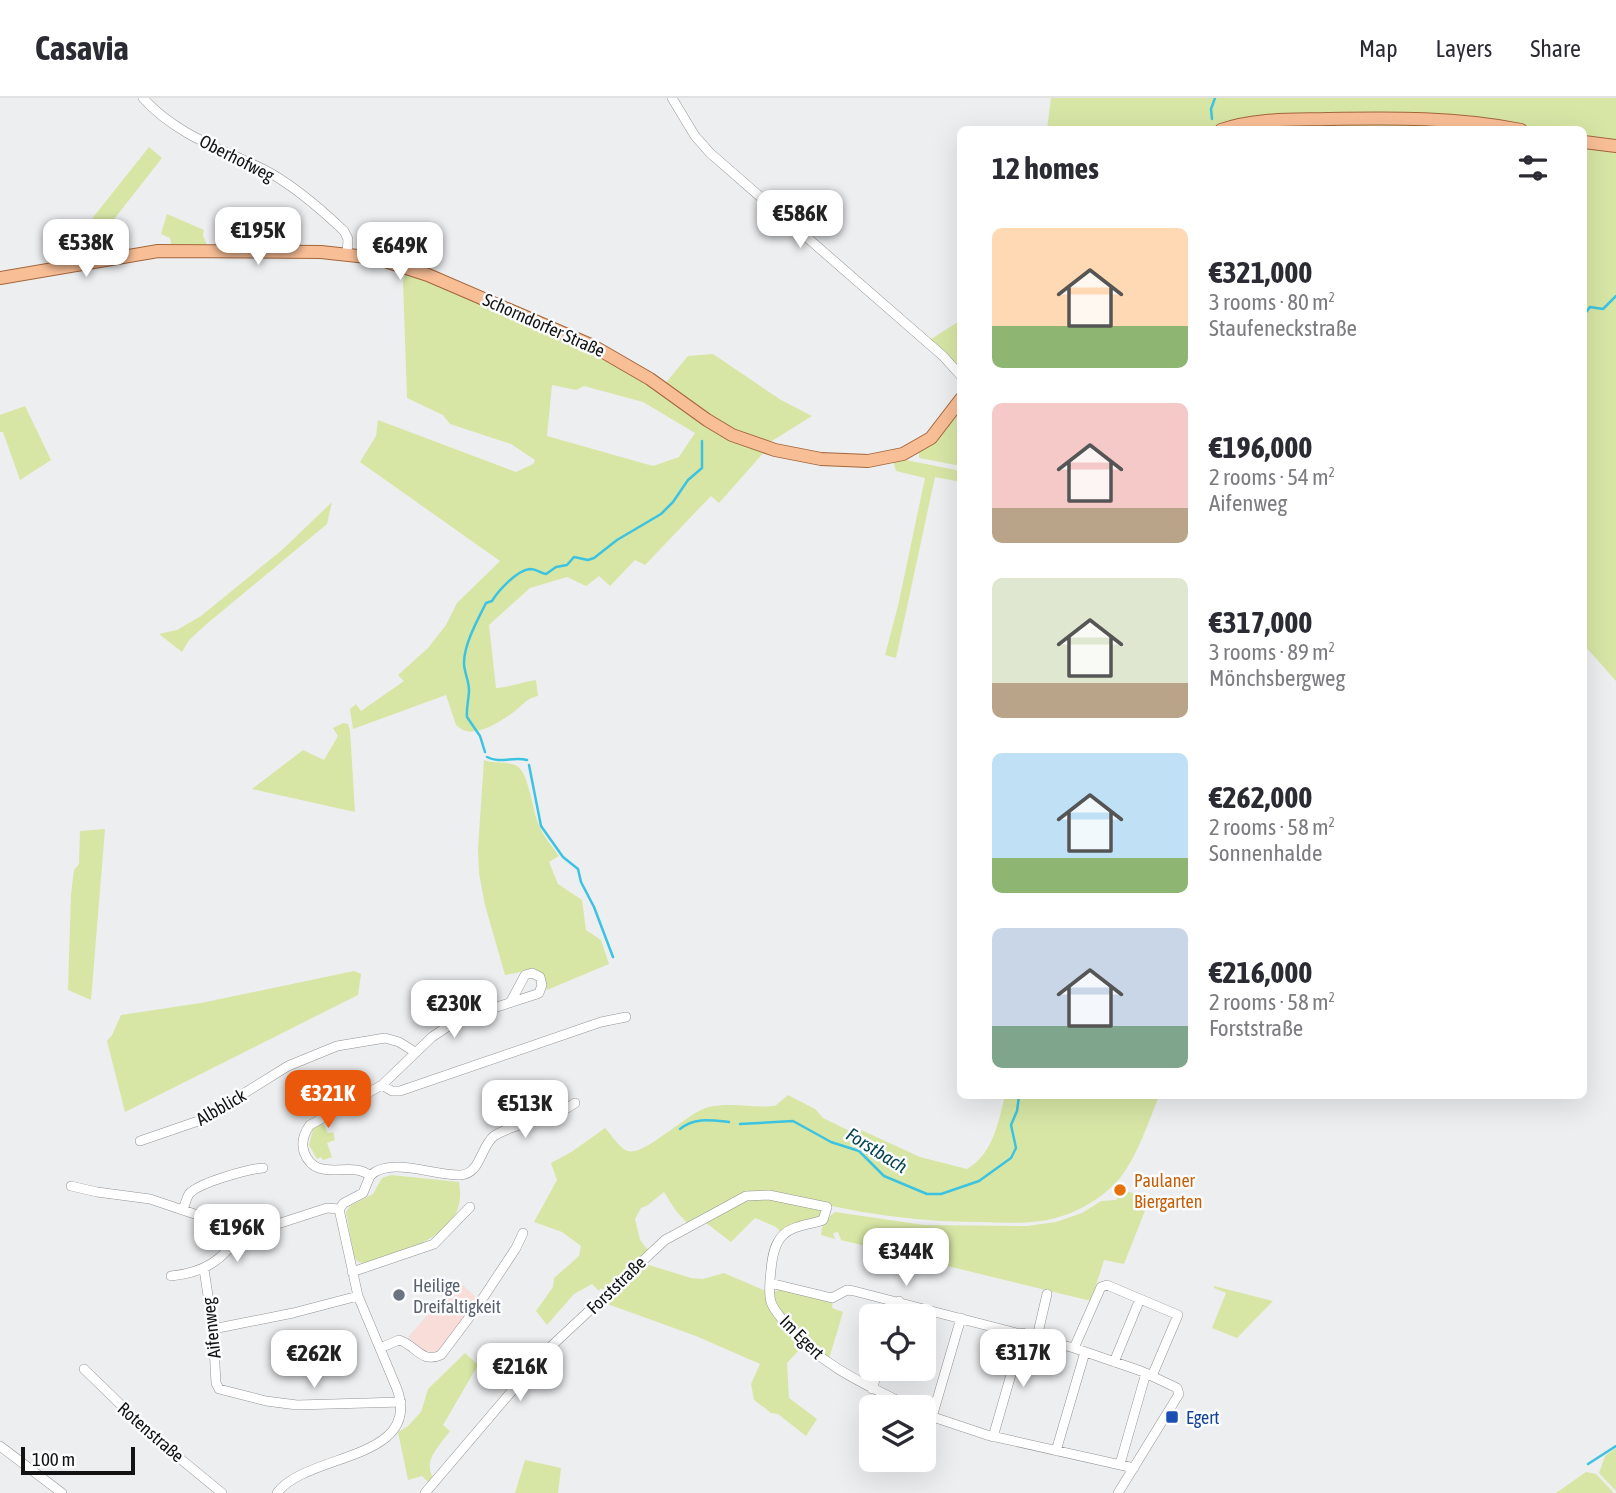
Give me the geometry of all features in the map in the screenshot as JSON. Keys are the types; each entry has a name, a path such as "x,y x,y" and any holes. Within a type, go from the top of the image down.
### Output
{"main road":[{"path":"1238,126 1259,121 1400,118 1473,121 1500,126"},
{"path":"1587,142 1616,146"},
{"name":"Schorndorfer Straße","path":"0,278 158,251 260,251 347,254 376,258 407,267 564,333 634,368 724,431 749,442 786,453 845,461 895,457 931,438 957,404"}],"street":[{"name":"Oberhofweg","path":"143,98 195,138 265,170 294,190 344,231 348,239 347,254"},
{"path":"672,98 691,131 710,153 937,351 957,372"},
{"path":"370,1176 361,1170 332,1171 315,1166 306,1155 303,1139 308,1127 315,1120 382,1085 415,1052 450,1025 510,1003"},
{"path":"382,1085 392,1091 400,1091 605,1021 625,1017"},
{"name":"Albblick","path":"140,1141 201,1120 288,1066 330,1048 382,1038 399,1042 415,1052"},
{"path":"339,1209 344,1203 363,1193 370,1176 377,1170 419,1169 457,1175 472,1171 494,1136 562,1112 575,1103"},
{"path":"183,1210 188,1196 194,1190 263,1167"},
{"path":"71,1186 105,1194 150,1199 241,1231 259,1230 327,1208 339,1209"},
{"name":"Forststraße","path":"425,1493 545,1352 664,1240 746,1196 769,1195 827,1207"},
{"path":"352,1272 431,1246 470,1207"},
{"name":"Im Egert","path":"827,1207 823,1220 800,1226 782,1236 774,1252 770,1283 773,1306 797,1336 834,1367 885,1395"},
{"path":"277,1493 296,1476 352,1455 383,1439 399,1423 401,1402 358,1297 339,1209"},
{"path":"171,1276 204,1269 228,1252 241,1231"},
{"path":"380,1348 401,1340 423,1357 434,1358 441,1354 477,1307 523,1233"},
{"name":"Aifenweg","path":"204,1269 213,1329 217,1387 266,1401 297,1405 401,1402"},
{"path":"770,1283 832,1298 849,1290 899,1301 1074,1348 1177,1388 1179,1394 1118,1493"},
{"path":"1074,1348 1102,1286 1106,1285 1178,1315 1149,1375 1120,1464"},
{"path":"1037,1337 1047,1294"},
{"path":"213,1329 358,1297"},
{"path":"1114,1362 1140,1299"},
{"path":"935,1395 961,1318"},
{"path":"993,1437 1023,1333"},
{"path":"1056,1451 1085,1352"},
{"name":"Rotenstraße","path":"84,1369 155,1438 222,1493"},
{"path":"872,1389 875,1381"},
{"path":"936,1419 993,1437 1134,1468"},
{"path":"0,1446 59,1492"}],"shaded area":[{"path":"458,1281 479,1300 442,1347 436,1352 424,1351 408,1337"}],"green space":[{"path":"1051,98 1616,98 1616,143 1587,138 1587,126 1521,126 1480,119 1249,126 1048,126"},
{"path":"1382,122 1442,126 1248,126"},
{"path":"1587,145 1616,150 1616,681 1587,648"},
{"path":"149,147 162,158 82,260 56,264"},
{"path":"167,214 204,230 207,245 172,247 170,238 161,234"},
{"path":"406,271 591,349 765,451 719,503 711,496 645,565 635,560 610,586 599,576 586,586 567,577 530,588 489,625 496,688 536,680 538,696 528,700 499,722 479,731 466,731 456,725 446,695 353,729 350,709 356,704 361,711 404,681 398,675 428,648 446,625 457,603 500,561 360,462 376,436 378,420 516,472 533,464 535,460 511,444 450,424 443,415 407,398 403,282","holes":["552,385 576,390 584,386 643,402 695,433 679,457 653,466 547,436"]},
{"path":"957,323 957,369 928,341"},
{"path":"713,354 781,400 812,416 767,444 720,423 665,384 688,356"},
{"path":"25,406 51,460 20,480 3,432 0,432 0,415"},
{"path":"957,410 957,465 919,458 919,450"},
{"path":"906,460 957,470 957,481 935,477 896,658 885,655 925,478 896,471 893,461"},
{"path":"332,502 327,524 209,622 189,640 182,652 159,634 177,630 201,616 282,550"},
{"path":"343,723 348,724 350,730 355,812 252,789 303,750 324,760 338,736 333,728"},
{"path":"484,760 513,764 521,769 540,827 559,856 549,862 558,884 582,900 586,930 601,940 609,964 547,990 546,983 530,970 505,975 479,873"},
{"path":"105,829 91,1000 68,990 71,894 74,870 79,864 80,831"},
{"path":"354,971 361,974 358,995 125,1112 107,1041 121,1015 201,1003"},
{"path":"788,1095 815,1109 823,1118 856,1134 859,1129 920,1157 967,1169 976,1163 989,1146 1004,1099 1158,1099 1137,1149 1120,1178 1089,1204 1052,1219 1017,1223 941,1221 882,1215 823,1204 822,1216 782,1233 776,1227 755,1218 731,1242 705,1222 688,1224 664,1192 641,1208 635,1219 640,1240 648,1250 642,1256 649,1265 691,1278 703,1279 724,1273 768,1292 804,1345 787,1363 789,1398 817,1419 806,1436 778,1414 771,1413 754,1400 751,1384 760,1364 696,1336 602,1302 609,1293 601,1288 599,1291 592,1284 574,1294 547,1325 536,1311 553,1287 554,1278 579,1256 581,1246 562,1232 534,1222 557,1180 551,1163 605,1128 622,1147 628,1151 636,1151 709,1107 775,1106"},
{"path":"322,1122 328,1133 333,1132 335,1140 327,1143 332,1157 323,1160 321,1157 317,1159 309,1145 313,1129"},
{"path":"391,1175 459,1182 458,1209 445,1228 435,1236 412,1247 362,1263 354,1257 346,1212 350,1206 373,1194 382,1178"},
{"path":"1122,1190 1150,1198 1124,1264 1104,1260 1091,1301 841,1240 838,1232 833,1233 835,1239 821,1235 823,1222 835,1212 924,1225 1027,1226 1056,1222 1082,1213 1101,1201 1116,1200"},
{"path":"1214,1286 1273,1301 1237,1338 1212,1328 1226,1293"},
{"path":"783,1288 833,1302 832,1308 843,1312 829,1359 813,1348 779,1310 774,1292"},
{"path":"465,1353 478,1365 443,1425 450,1431 431,1459 430,1471 433,1477 428,1482 422,1476 408,1480 398,1432 407,1427 421,1412 428,1389"},
{"path":"1616,1448 1616,1491 1599,1473 1605,1456"},
{"path":"525,1460 561,1468 558,1493 515,1493"},
{"path":"1586,1472 1596,1474 1614,1493 1556,1493"}],"waterway":[{"name":"Forstbach","path":"1212,119 1211,109 1215,98"},
{"path":"1587,311 1590,307 1603,309 1616,296"},
{"path":"485,752 480,736 467,717 469,690 464,663 469,640 486,603 492,601 519,573 530,569 546,574 556,567 567,565 574,557 588,560 594,558 617,540 661,514 688,480 702,468 702,441"},
{"path":"487,757 497,760 527,760"},
{"path":"529,765 541,826 563,857 578,869 613,957"},
{"name":"Forstbach","path":"740,1124 793,1121 831,1142 859,1151 884,1176 927,1194 941,1194 979,1181 1011,1158 1016,1148 1011,1125 1019,1099"},
{"name":"Forstbach","path":"680,1129 697,1121 729,1122"},
{"path":"1588,1464 1616,1446"}],"place":[{"name":"Paulaner Biergarten","path":"1120,1190"},
{"name":"Heilige Dreifaltigkeit","path":"399,1295"},
{"name":"Egert","path":"1172,1417"}]}
